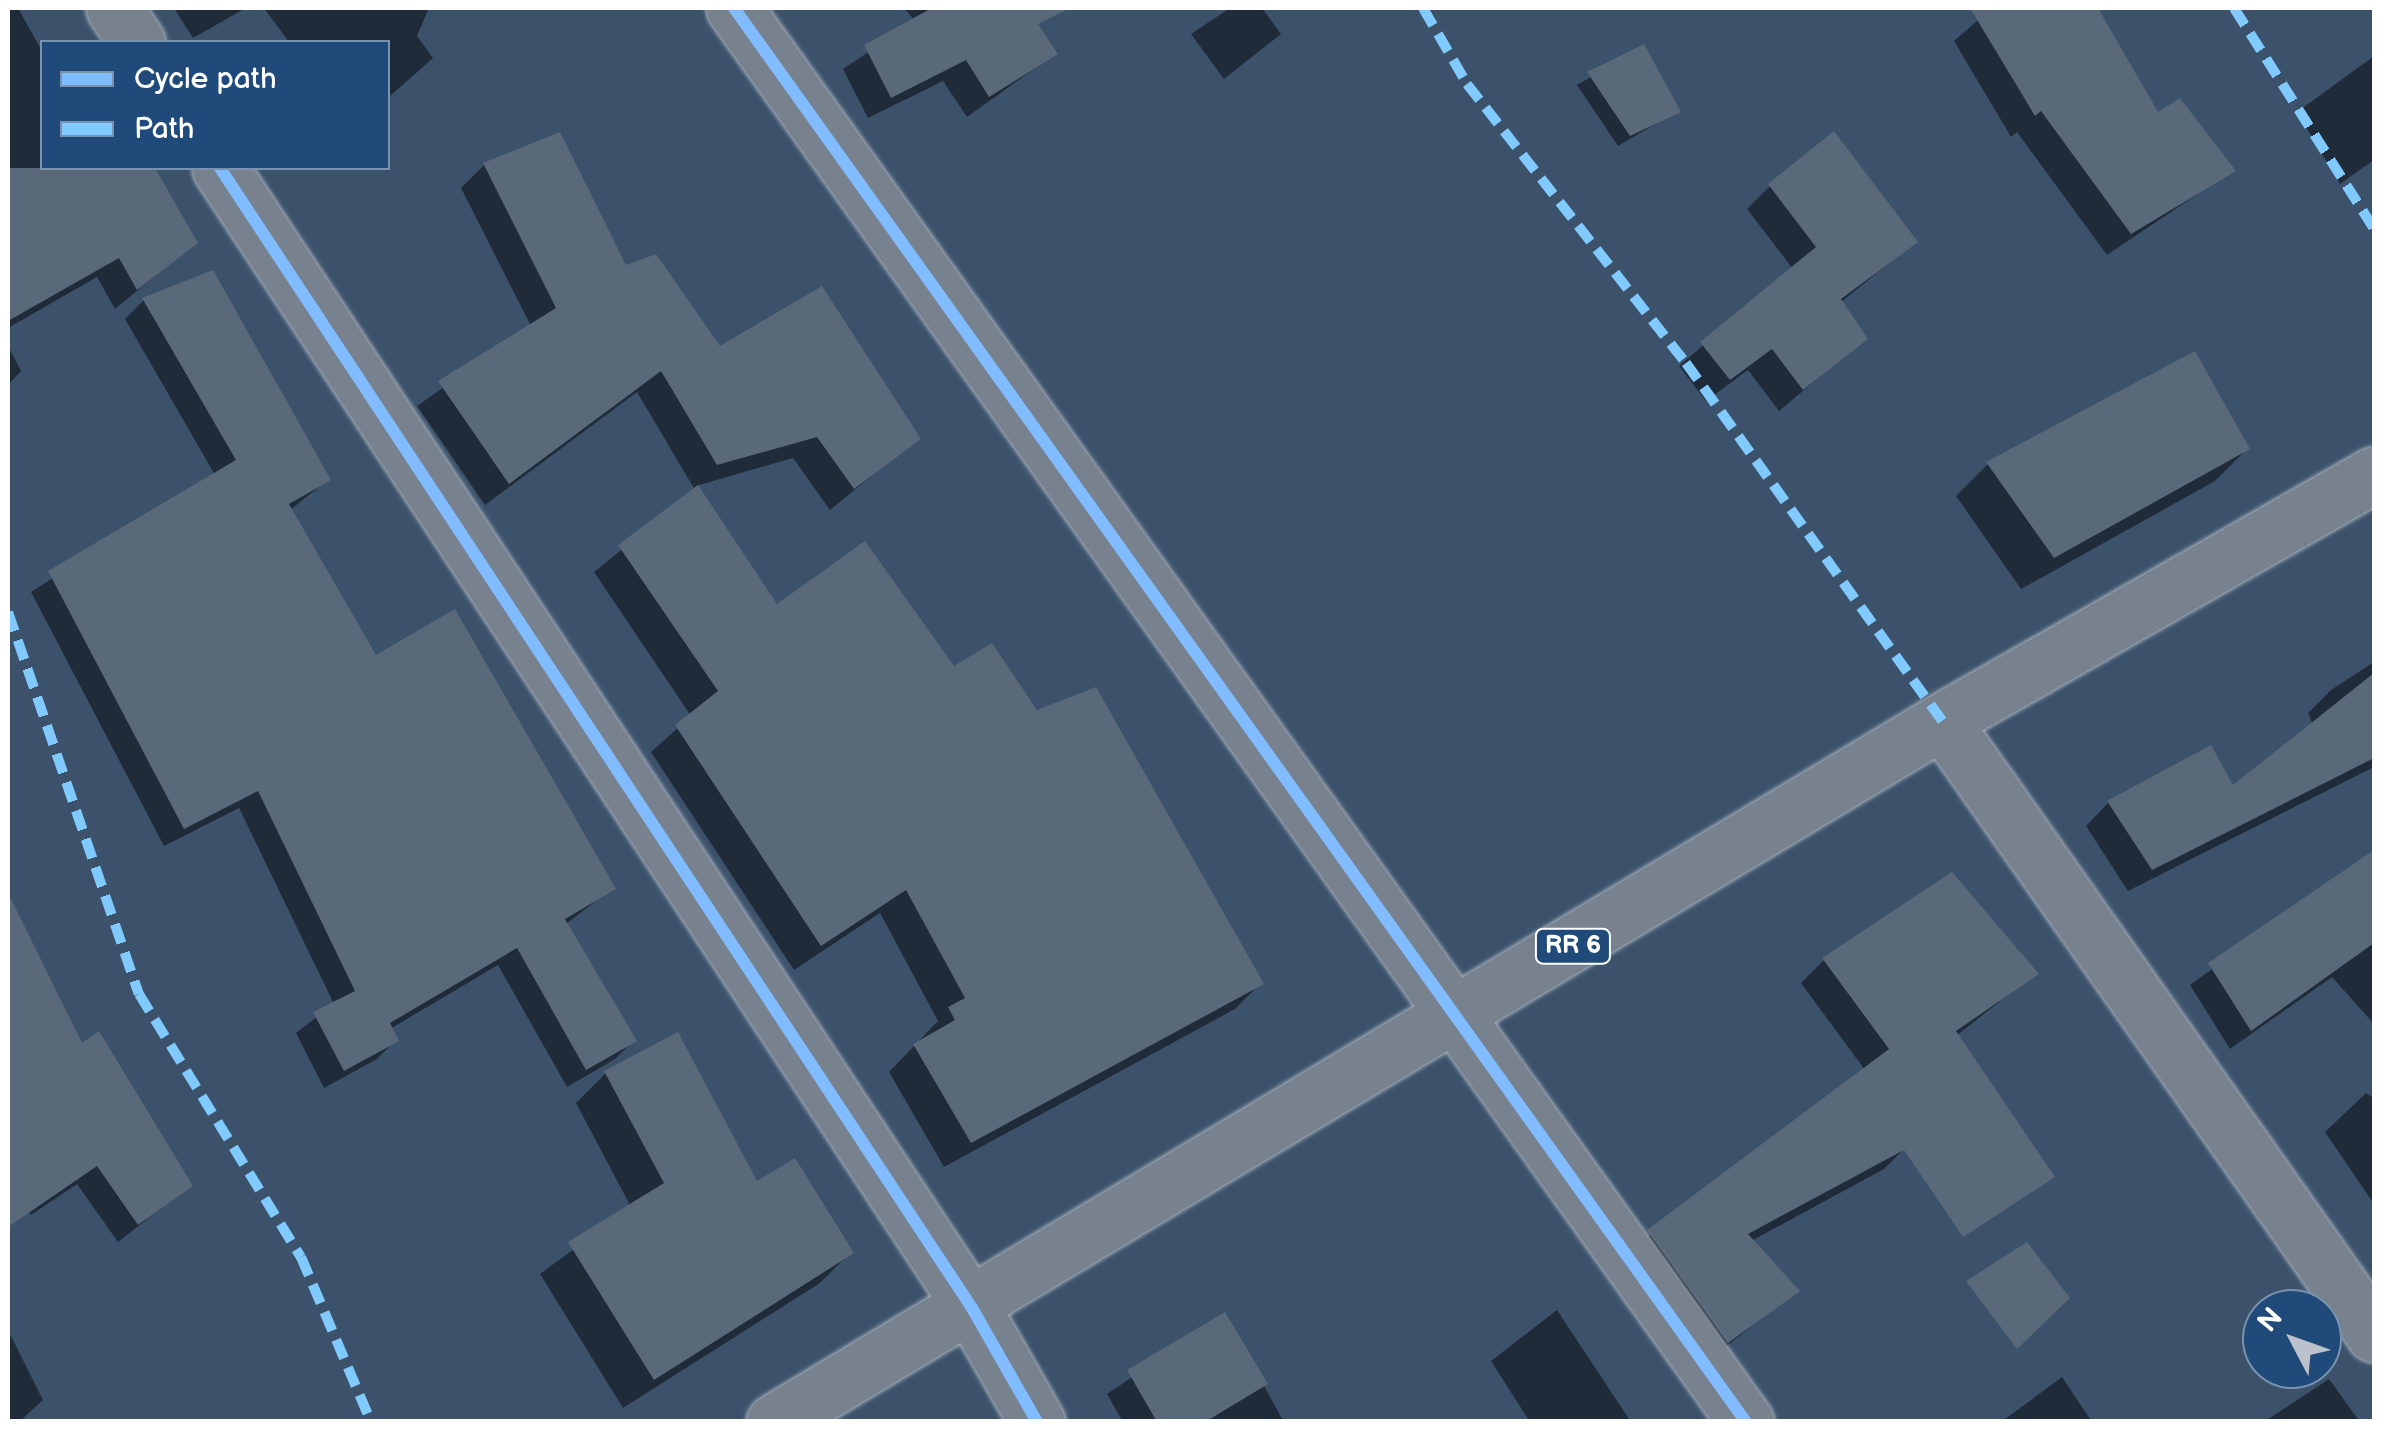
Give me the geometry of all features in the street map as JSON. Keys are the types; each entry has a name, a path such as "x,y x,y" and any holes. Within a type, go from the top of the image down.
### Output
{"street":[{"path":"114,8 136,40"},
{"path":"734,8 1746,1422"},
{"path":"221,170 972,1308 1037,1422"},
{"name":"RR 6","path":"774,1422 1456,1018 1942,722 2374,475"},
{"path":"1942,722 2374,1334"}],"building":[{"path":"932,8 1070,8 1038,24 1058,54 989,97 966,60 891,98 864,45"},
{"path":"1970,8 2098,8 2158,112 2180,98 2236,171 2131,234 2041,111 2035,116"},
{"path":"1644,44 1681,112 1630,136 1587,72"},
{"path":"1834,131 1918,242 1841,299 1868,339 1803,390 1772,349 1730,380 1700,342 1816,247 1768,184"},
{"path":"560,132 626,265 656,254 720,346 822,286 921,439 854,489 817,437 717,465 661,371 509,484 438,381 556,308 483,163"},
{"path":"8,168 156,170 198,243 137,290 119,258 8,321"},
{"path":"213,270 331,480 289,504 376,655 455,609 616,889 565,919 637,1041 586,1070 517,948 390,1023 399,1041 344,1071 313,1012 355,991 258,791 184,829 48,571 236,460 142,298"},
{"path":"2195,351 2250,449 2054,558 1986,462"},
{"path":"698,485 777,604 865,541 954,666 992,643 1037,710 1096,687 1264,984 971,1143 913,1044 955,1020 948,1007 965,998 906,890 821,946 675,725 718,691 618,545"},
{"path":"2374,673 2374,758 2152,870 2107,801 2211,745 2233,785"},
{"path":"2374,850 2374,943 2251,1031 2208,963"},
{"path":"1952,872 2039,974 1956,1031 2055,1177 1963,1237 1904,1150 1748,1234 1800,1291 1728,1343 1647,1230 1889,1049 1822,958"},
{"path":"8,893 82,1043 99,1031 193,1186 138,1225 97,1166 8,1227"},
{"path":"678,1032 757,1181 795,1158 854,1253 654,1380 568,1242 664,1183 604,1071"},
{"path":"2027,1242 2070,1298 2017,1349 1966,1281"},
{"path":"1225,1312 1268,1384 1205,1422 1157,1422 1127,1370"}],"marked path":[{"path":"1423,8 1467,84 1686,363 1942,721"},
{"path":"2234,8 2374,229"},
{"path":"8,612 139,994 301,1257 371,1422"}],"cycle path":[{"path":"734,8 1746,1422"},
{"path":"221,170 972,1308 1037,1422"}]}
